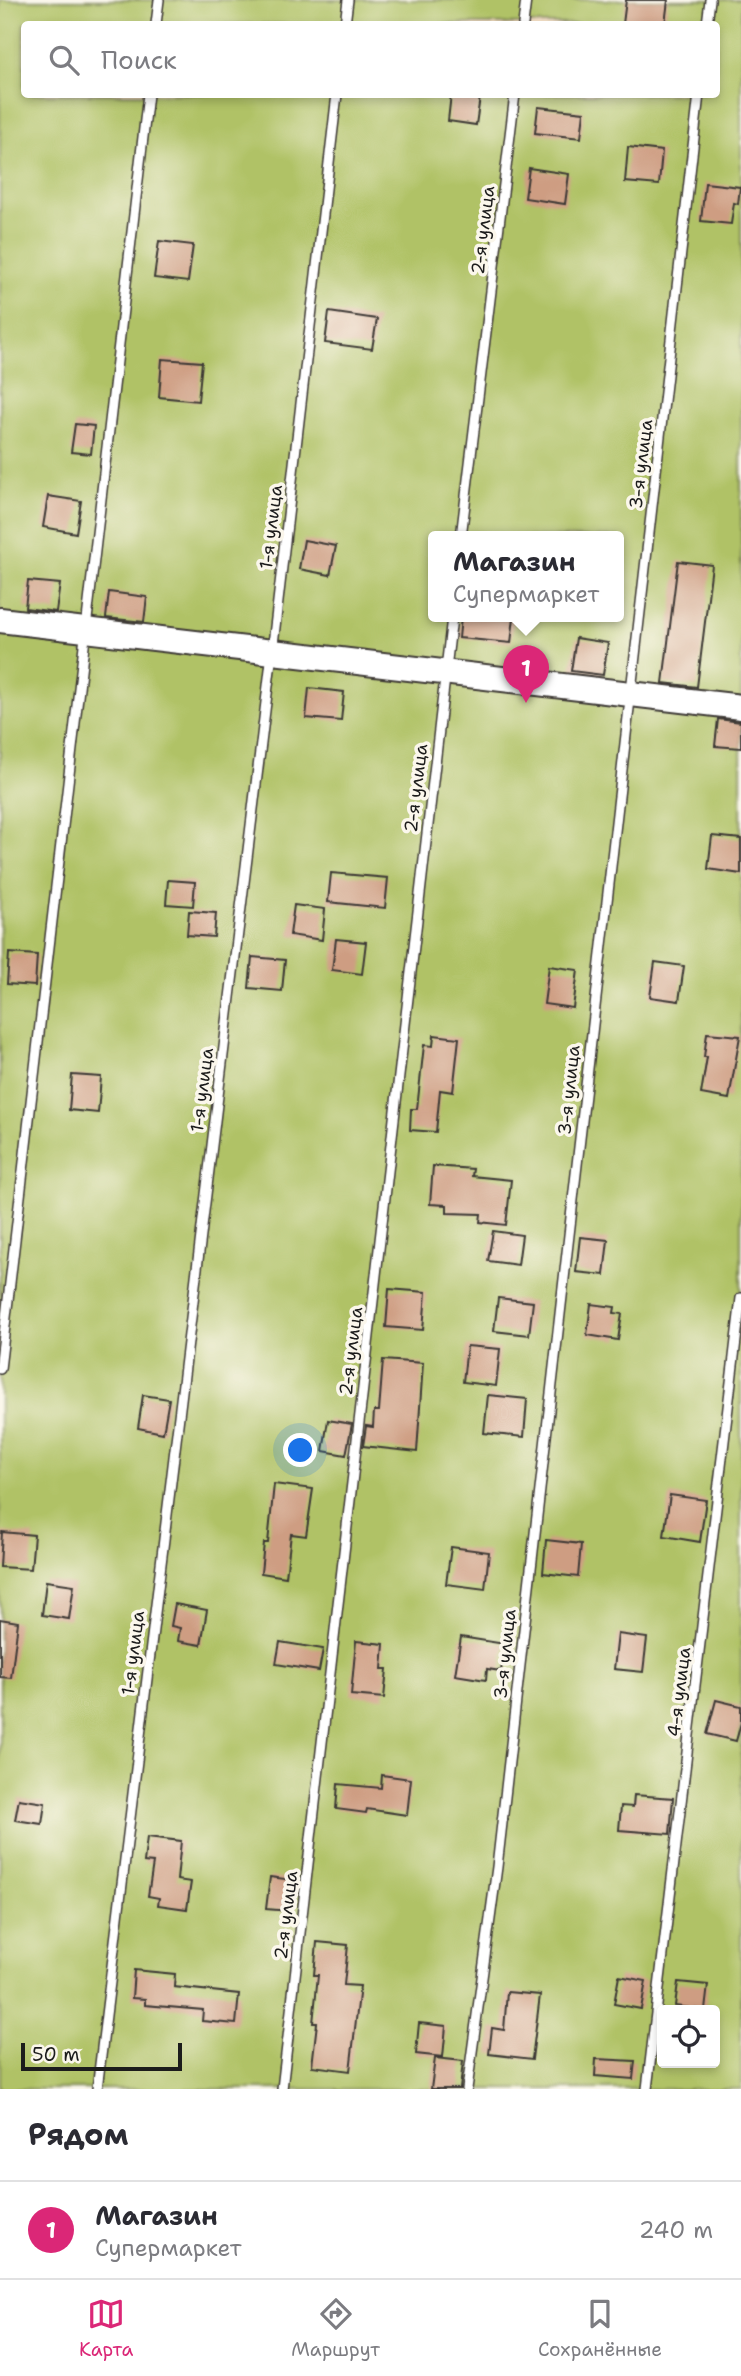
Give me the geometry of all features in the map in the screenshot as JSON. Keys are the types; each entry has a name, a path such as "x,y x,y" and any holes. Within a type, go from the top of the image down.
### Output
{"street":[{"path":"0,620 741,707"}],"lane":[{"path":"156,21 159,0"},
{"path":"345,21 348,0"},
{"path":"523,21 526,0"},
{"path":"708,21 710,0"},
{"path":"0,1369 148,98"},
{"name":"1-я улица","path":"97,2089 272,653 337,98"},
{"name":"2-я улица","path":"462,531 515,98"},
{"name":"3-я улица","path":"467,2089 497,1867 699,98"},
{"name":"2-я улица","path":"282,2089 451,622"},
{"name":"4-я улица","path":"647,2089 741,1298"}],"green space":[{"path":"0,0 741,0 741,2089 0,2089"}],"building":[{"path":"626,0 668,0 665,21 623,21"},
{"path":"451,98 480,98 476,125 448,121"},
{"path":"538,107 584,112 581,138 535,133"},
{"path":"628,147 662,151 659,185 625,182"},
{"path":"529,168 569,174 565,204 525,198"},
{"path":"705,183 740,187 731,224 701,221"},
{"path":"159,241 193,245 188,282 154,278"},
{"path":"329,312 377,319 372,349 325,343"},
{"path":"162,359 202,362 198,401 159,397"},
{"path":"75,424 94,426 91,454 71,452"},
{"path":"48,496 81,501 76,533 43,527"},
{"path":"304,540 336,546 330,575 299,569"},
{"path":"678,561 712,565 697,687 663,683"},
{"path":"28,581 60,584 56,612 25,608"},
{"path":"109,592 147,597 144,622 106,618"},
{"path":"461,622 513,622 511,643 459,638"},
{"path":"576,638 608,643 603,675 571,671"},
{"path":"309,688 344,692 341,721 306,718"},
{"path":"718,719 741,722 741,748 715,746"},
{"path":"712,836 741,839 741,874 708,869"},
{"path":"331,873 388,878 385,908 328,902"},
{"path":"168,880 195,882 193,906 166,904"},
{"path":"294,905 325,909 322,940 290,935"},
{"path":"189,911 216,913 214,937 187,935"},
{"path":"336,939 366,942 362,974 332,970"},
{"path":"9,953 37,955 35,986 7,984"},
{"path":"252,957 285,960 282,991 249,988"},
{"path":"655,962 684,966 679,1001 650,997"},
{"path":"549,966 578,970 573,1008 544,1004"},
{"path":"707,1033 740,1036 729,1099 701,1094 707,1057 704,1057"},
{"path":"434,1035 459,1038 453,1092 440,1090 436,1132 410,1130 411,1109 417,1109 424,1045 433,1046"},
{"path":"72,1075 101,1077 98,1113 69,1110"},
{"path":"433,1166 473,1169 472,1176 511,1180 506,1225 480,1222 481,1214 447,1213 447,1205 430,1204"},
{"path":"493,1231 522,1235 518,1265 488,1261"},
{"path":"580,1237 608,1240 604,1275 576,1272"},
{"path":"389,1289 426,1292 423,1330 386,1327"},
{"path":"498,1298 533,1302 529,1335 494,1331"},
{"path":"591,1304 615,1307 614,1313 622,1314 618,1340 587,1335"},
{"path":"467,1346 500,1349 496,1386 463,1382"},
{"path":"383,1360 423,1363 417,1452 363,1446 366,1426 373,1427 374,1411 379,1411"},
{"path":"143,1395 169,1399 163,1433 138,1428"},
{"path":"488,1395 527,1399 524,1437 484,1433"},
{"path":"328,1420 352,1424 346,1455 323,1451"},
{"path":"274,1484 313,1489 306,1536 291,1534 286,1577 261,1573 264,1543 268,1543"},
{"path":"670,1495 706,1500 700,1542 664,1536"},
{"path":"2,1532 34,1535 31,1569 0,1567"},
{"path":"546,1540 581,1544 578,1577 543,1573"},
{"path":"451,1547 489,1552 485,1589 446,1584"},
{"path":"46,1581 74,1585 69,1619 42,1615"},
{"path":"175,1604 207,1610 201,1645 178,1641 180,1628 171,1626"},
{"path":"0,1619 18,1622 11,1678 0,1677"},
{"path":"618,1634 647,1638 643,1672 614,1669"},
{"path":"461,1637 505,1644 501,1671 487,1669 486,1680 455,1675"},
{"path":"356,1641 384,1644 382,1669 387,1669 384,1698 351,1695"},
{"path":"280,1642 323,1649 319,1671 276,1664"},
{"path":"716,1700 741,1706 741,1723 736,1741 707,1734"},
{"path":"382,1775 411,1779 407,1815 367,1809 366,1813 336,1809 338,1784 381,1788"},
{"path":"634,1795 673,1798 670,1834 619,1830 621,1806 633,1807"},
{"path":"19,1799 45,1803 42,1824 15,1820"},
{"path":"147,1837 181,1841 177,1880 191,1882 187,1909 158,1905 159,1898 148,1896 153,1863 144,1862"},
{"path":"270,1877 293,1880 290,1911 266,1909"},
{"path":"317,1942 348,1945 344,1985 360,1986 350,2071 312,2066 317,2023 313,2023 318,1975 314,1975"},
{"path":"134,1970 175,1974 174,1987 239,1994 236,2024 202,2021 203,2010 145,2005 145,1999 132,1998"},
{"path":"619,1976 646,1981 641,2009 614,2004"},
{"path":"678,1982 708,1985 706,2005 675,2005"},
{"path":"507,1992 540,1995 532,2059 489,2054 492,2028 504,2030"},
{"path":"419,2023 446,2026 443,2057 416,2054"},
{"path":"435,2058 463,2061 460,2089 431,2089"},
{"path":"596,2059 635,2061 633,2079 595,2076"}],"place":[{"name":"Магазин","path":"526,703"}]}
